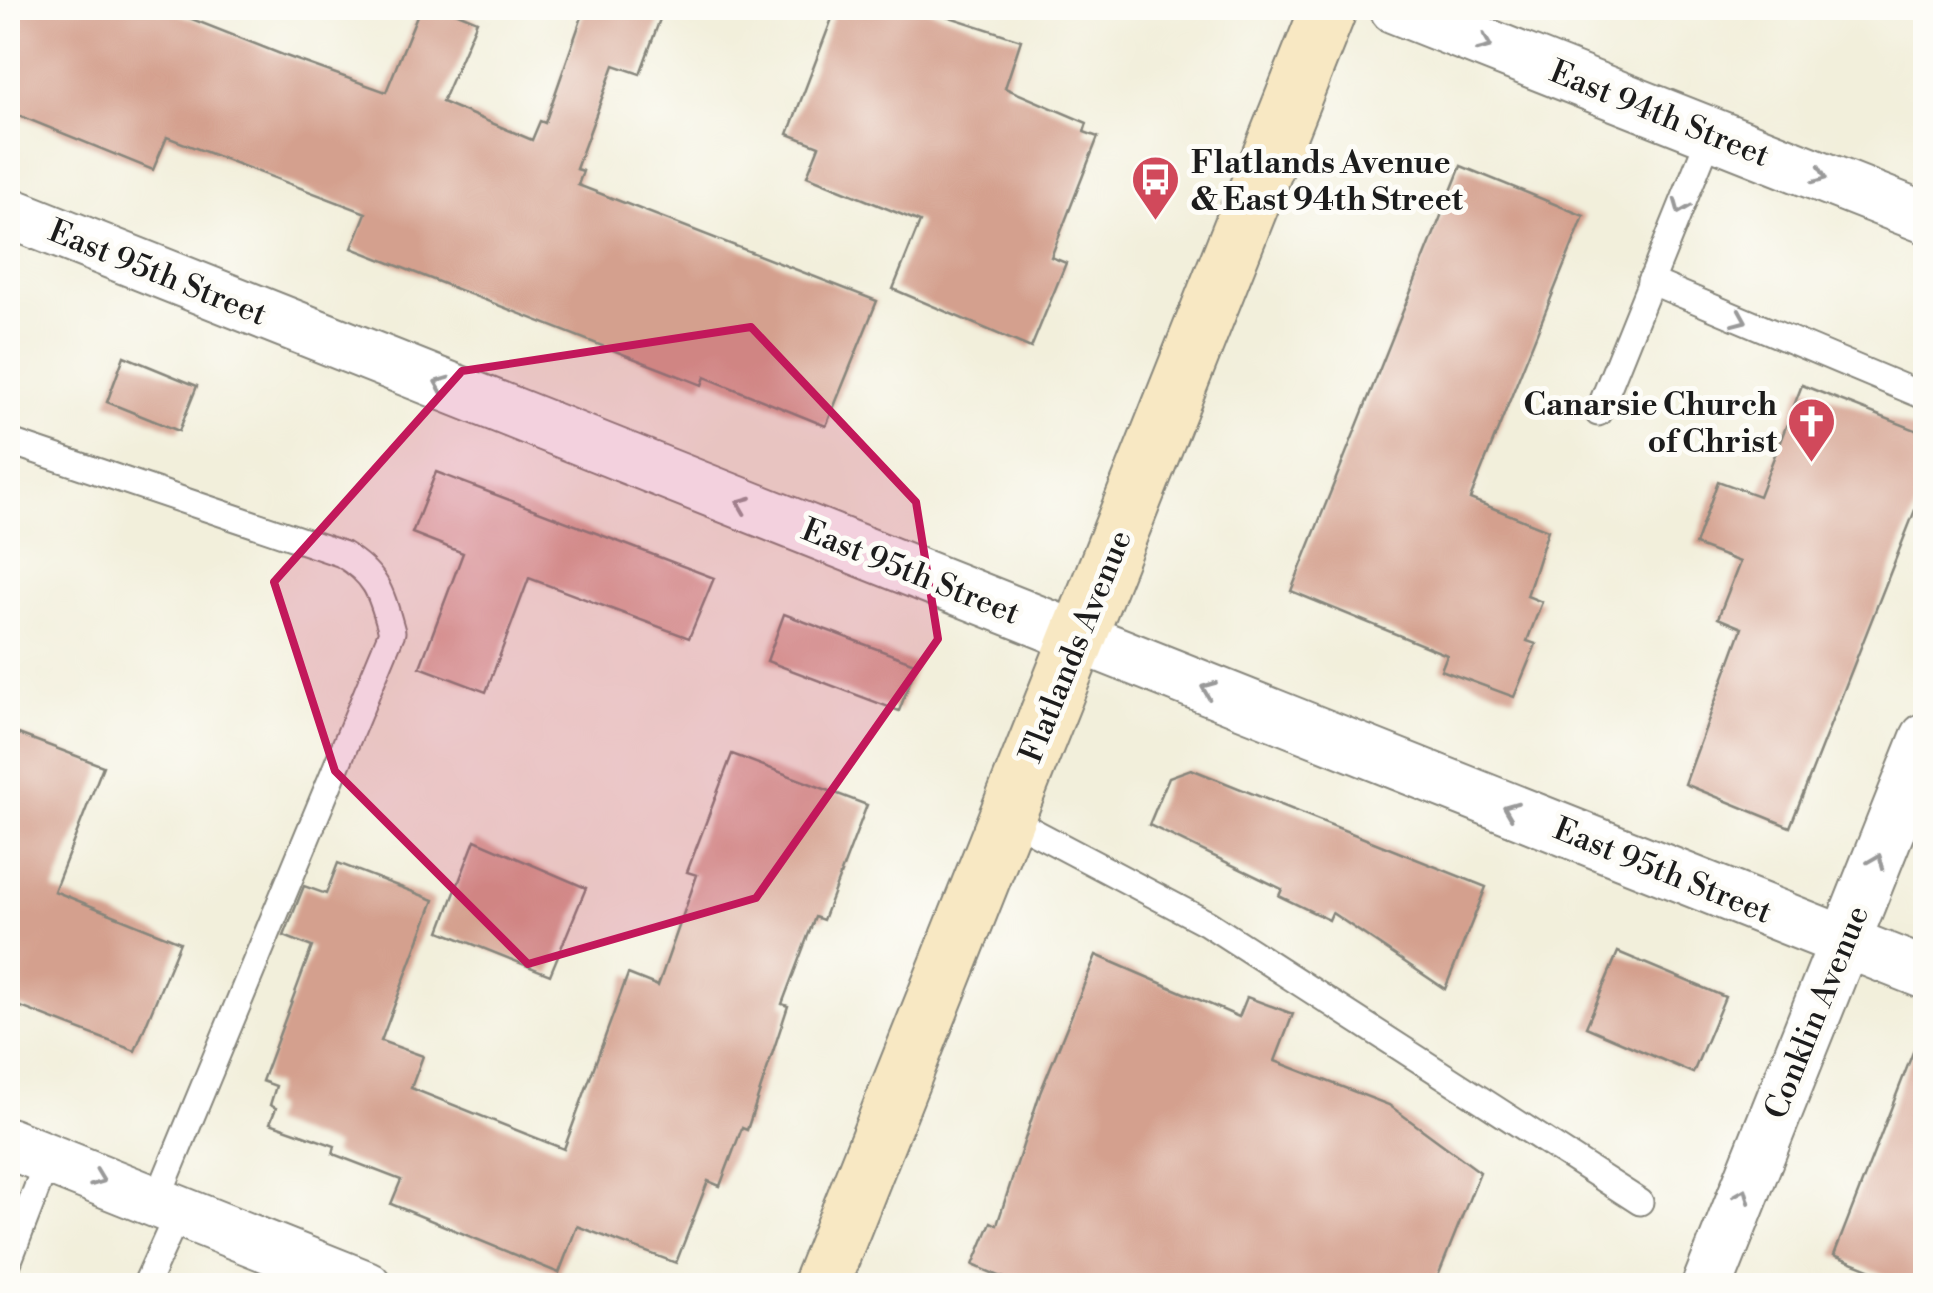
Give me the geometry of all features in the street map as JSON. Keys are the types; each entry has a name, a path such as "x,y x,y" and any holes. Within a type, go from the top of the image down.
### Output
{"main road":[{"name":"Flatlands Avenue","path":"820,1286 1330,8"}],"street":[{"name":"East 94th Street","path":"1395,8 1926,218"},
{"name":"East 95th Street","path":"8,212 1926,974"},
{"name":"Conklin Avenue","path":"1707,1286 1926,738"},
{"path":"28,1151 366,1286"}],"lane":[{"path":"1598,414 1711,132"},
{"path":"1650,281 1926,396"},
{"path":"8,442 342,554 366,568 384,601 392,632 168,1207 146,1286"},
{"path":"1006,817 1207,923 1640,1202"},
{"path":"8,1263 28,1151"}],"highlighted area":[{"path":"751,327 916,502 938,639 756,898 528,964 335,771 274,582 462,371"}],"building":[{"path":"8,8 164,8 386,92 420,8 446,8 477,21 442,102 532,140 540,121 545,123 585,8 664,8 640,74 614,65 576,169 583,171 578,185 877,301 826,426 705,377 702,385 352,248 366,213 167,137 153,170 8,111"},
{"path":"836,8 922,8 1021,40 1005,88 1087,123 1084,132 1098,137 1051,257 1066,263 1031,348 893,289 920,222 807,176 819,146 788,134"},
{"path":"1461,166 1584,216 1470,499 1548,530 1527,596 1542,602 1527,641 1536,644 1514,697 1441,670 1447,655 1291,591"},
{"path":"124,356 197,386 179,431 107,402"},
{"path":"1802,385 1926,434 1926,482 1790,827 1685,784 1742,628 1718,618 1740,562 1695,545 1718,481 1759,496"},
{"path":"436,472 714,578 689,638 529,578 486,692 420,667 463,553 412,533"},
{"path":"784,614 917,664 899,711 767,661"},
{"path":"8,730 103,766 54,891 180,942 135,1051 8,1002"},
{"path":"732,754 867,805 823,920 815,917 782,1004 788,1006 747,1130 742,1128 720,1186 708,1181 676,1263 577,1226 559,1273 391,1204 401,1180 333,1154 335,1146 270,1123 276,1108 270,1105 276,1086 262,1081 312,947 284,936 304,886 326,894 338,863 434,900 381,1041 423,1056 411,1088 564,1149 628,974 658,986 697,875 687,872"},
{"path":"1191,769 1486,887 1445,989 1332,913 1329,920 1279,896 1282,889 1149,825 1169,777"},
{"path":"475,840 586,888 550,975 440,931"},
{"path":"1618,952 1725,997 1693,1073 1586,1027"},
{"path":"1096,955 1239,1017 1247,997 1293,1014 1275,1061 1389,1105 1480,1172 1434,1286 1023,1286 973,1265 991,1222 997,1225 1040,1093"},
{"path":"1922,1029 1926,1029 1926,1286 1912,1286 1834,1255"}],"place":[{"name":"Flatlands Avenue & East 94th Street","path":"1156,222"},
{"name":"Canarsie Church of Christ","path":"1812,464"}]}
